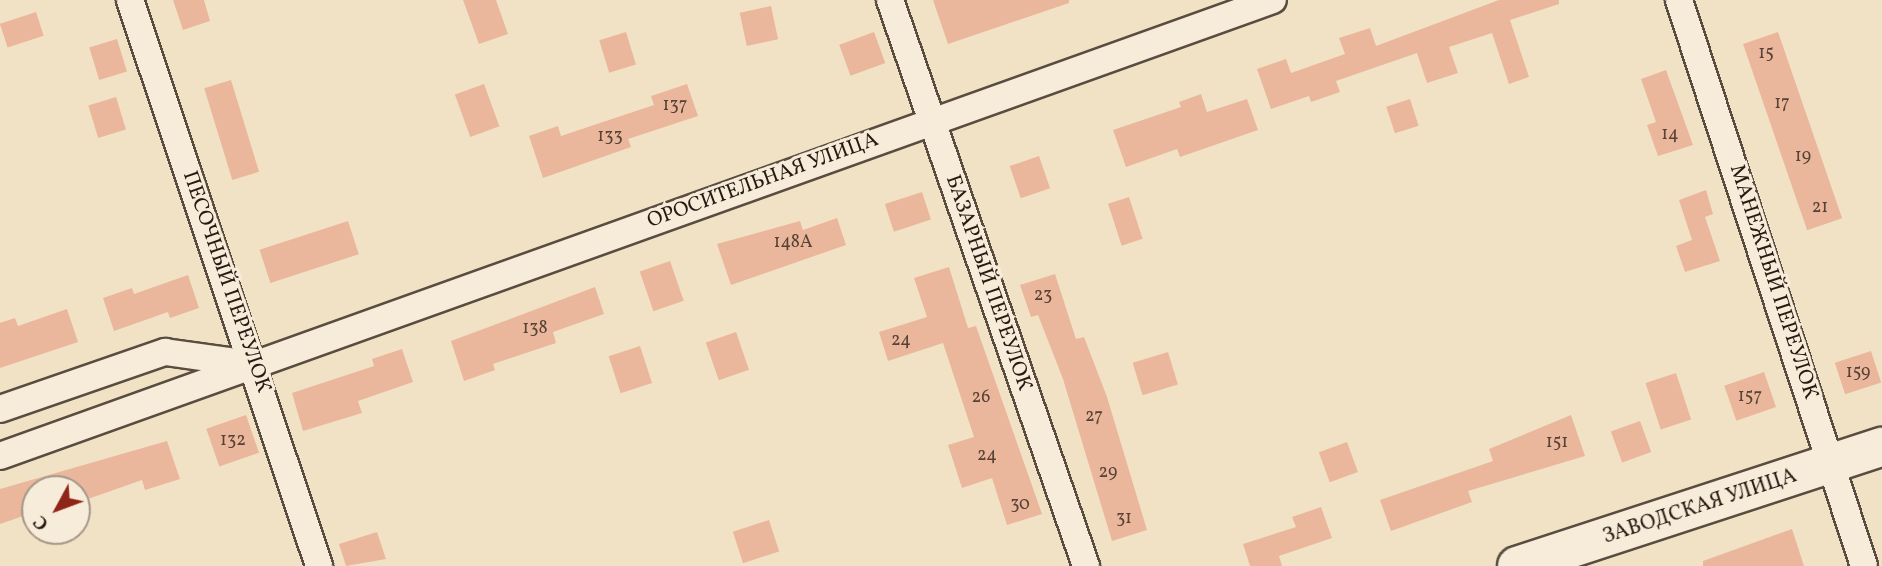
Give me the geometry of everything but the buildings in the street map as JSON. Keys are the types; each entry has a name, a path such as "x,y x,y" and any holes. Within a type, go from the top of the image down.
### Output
{"main road":[{"name":"ЗАВОДСКАЯ УЛИЦА","path":"1517,566 1882,447"}],"street":[{"name":"ПЕСОЧНЫЙ ПЕРЕУЛОК","path":"130,0 255,365 319,566"},
{"name":"БАЗАРНЫЙ ПЕРЕУЛОК","path":"890,0 1086,566"},
{"name":"ОРОСИТЕЛЬНАЯ УЛИЦА","path":"0,456 1273,0"},
{"name":"МАНЕЖНЫЙ ПЕРЕУЛОК","path":"1679,0 1833,464 1864,566"},
{"name":"ОРОСИТЕЛЬНАЯ УЛИЦА","path":"0,409 165,352 255,365"}]}
